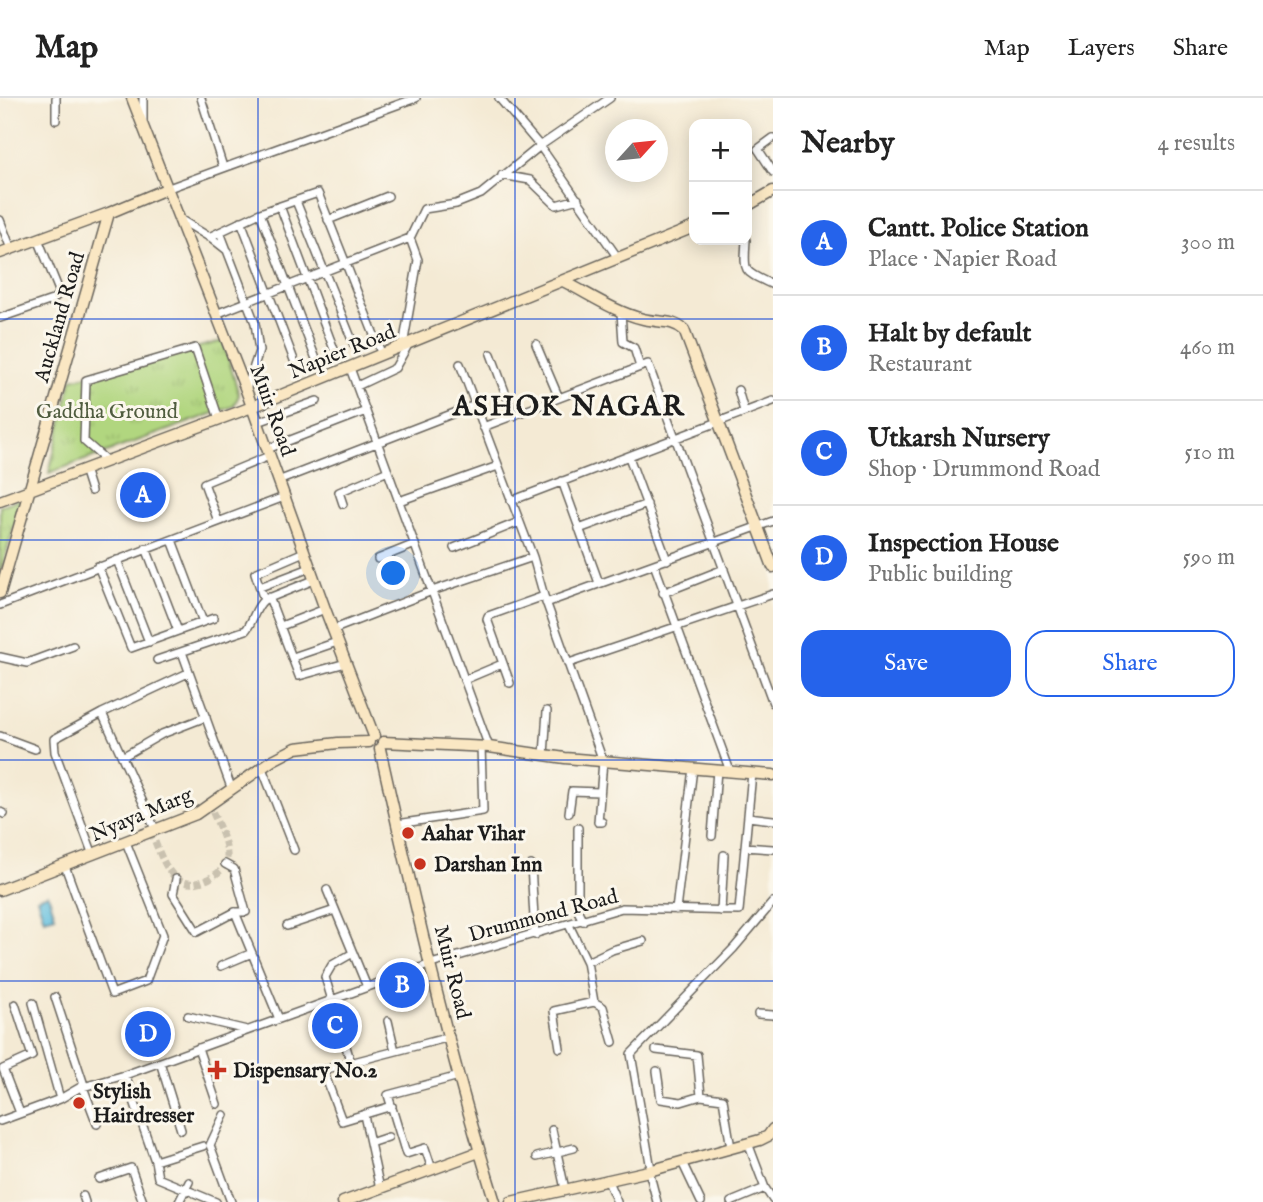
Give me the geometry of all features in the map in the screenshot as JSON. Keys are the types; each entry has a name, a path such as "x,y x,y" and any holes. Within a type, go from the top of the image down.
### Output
{"street":[{"path":"56,98 56,120"},
{"name":"Muir Road","path":"132,98 258,422 371,739"},
{"path":"142,98 143,128"},
{"path":"201,98 223,167"},
{"path":"0,253 109,213 166,188 416,98"},
{"path":"499,98 540,146 618,258"},
{"path":"216,314 410,238 424,209 456,204 481,194 540,146 610,98"},
{"path":"773,138 758,149 773,172"},
{"path":"502,175 530,180 556,205 578,199"},
{"path":"752,203 773,191"},
{"path":"209,236 260,213 318,193 382,355"},
{"path":"328,220 388,196"},
{"path":"296,201 354,345"},
{"path":"280,206 335,352"},
{"name":"Auckland Road","path":"0,593 109,213"},
{"path":"260,213 316,359"},
{"path":"178,218 228,251"},
{"path":"0,220 11,249"},
{"path":"240,221 297,368"},
{"name":"Napier Road","path":"0,500 252,407 689,229"},
{"path":"220,232 256,323 259,351 246,390"},
{"path":"357,386 395,368 406,346 418,260 410,238"},
{"path":"0,318 52,300 60,293 38,239"},
{"path":"746,245 744,268 748,273 773,285"},
{"path":"563,281 621,312 644,319 677,323 684,330 773,567"},
{"path":"621,312 623,342 634,348 640,367"},
{"path":"536,344 559,398"},
{"path":"107,461 84,441 86,380 195,348 219,419"},
{"path":"491,354 514,416"},
{"path":"483,427 648,364 773,703"},
{"path":"460,365 533,557 545,599 603,761 598,822 602,822"},
{"path":"350,368 432,590 485,746 483,811 397,824"},
{"path":"738,390 744,411"},
{"path":"258,422 317,401"},
{"path":"511,501 773,401"},
{"path":"278,481 475,405"},
{"path":"218,521 204,483 366,411"},
{"path":"629,457 667,560"},
{"path":"399,501 498,466"},
{"path":"85,469 91,491"},
{"path":"343,504 339,492 388,471"},
{"path":"562,481 598,583"},
{"path":"0,605 284,497"},
{"path":"579,529 647,504"},
{"path":"510,683 488,616 667,560 773,521"},
{"path":"454,548 519,522"},
{"path":"172,540 203,622"},
{"path":"378,559 415,544"},
{"path":"146,548 178,631"},
{"path":"304,552 255,573 260,587 281,626 299,676 346,663"},
{"path":"332,630 432,590 533,557"},
{"path":"117,560 149,642"},
{"path":"654,564 730,771"},
{"path":"98,566 131,648 214,618"},
{"path":"260,587 310,568"},
{"path":"663,593 724,569"},
{"path":"157,660 246,630 258,604 314,580"},
{"path":"569,663 773,594"},
{"path":"281,626 325,609"},
{"path":"293,657 337,642"},
{"path":"0,657 27,663 73,646"},
{"path":"182,652 232,790"},
{"path":"464,680 502,664"},
{"path":"93,855 53,743 54,739 102,713 188,673"},
{"path":"544,755 547,711"},
{"path":"102,713 156,831"},
{"path":"121,757 162,734 206,717"},
{"path":"0,736 35,749"},
{"path":"371,739 381,738 381,746 485,746 603,761 772,774"},
{"name":"Nyaya Marg","path":"0,890 196,814 296,748 371,739"},
{"name":"Muir Road","path":"381,746 430,964 479,1152 495,1202"},
{"path":"262,768 294,850"},
{"path":"676,910 693,768"},
{"path":"712,836 717,770"},
{"path":"724,855 721,911 739,911 752,773"},
{"path":"569,813 572,791 599,792"},
{"path":"748,817 773,820"},
{"path":"578,828 578,911 583,921"},
{"path":"65,866 112,994 146,981 163,935 126,842"},
{"path":"745,848 773,849"},
{"path":"176,878 173,894 197,932 235,912 246,912 233,869 225,864"},
{"path":"531,865 535,935"},
{"path":"327,890 367,987"},
{"path":"657,1202 631,1054 734,948 773,902"},
{"name":"Drummond Road","path":"0,1121 60,1099 84,1086 125,1075 430,964 622,908 721,911"},
{"path":"287,926 335,910"},
{"path":"235,912 279,1019"},
{"path":"569,925 587,962 594,1002"},
{"path":"587,962 612,950 643,942"},
{"path":"221,966 252,953"},
{"path":"351,1063 325,977 332,965 353,953"},
{"path":"55,997 97,1124"},
{"path":"560,1048 554,1011 594,1002 603,1007 613,1042"},
{"path":"33,1003 60,1099"},
{"path":"3,1069 32,1056 15,1004"},
{"path":"758,1014 773,1014"},
{"path":"188,1016 248,1030"},
{"path":"388,1021 396,1051"},
{"path":"392,1106 342,1121 323,1070 450,1037"},
{"path":"198,1048 217,1104"},
{"path":"656,1050 697,1055 701,1096"},
{"path":"0,1060 20,1113"},
{"path":"160,1062 181,1130"},
{"path":"657,1071 661,1099 681,1102 701,1096 723,1099 731,1148"},
{"path":"125,1075 155,1161 158,1178 187,1186 216,1202"},
{"path":"432,1169 425,1148 406,1154 388,1096 459,1076"},
{"path":"223,1115 211,1145 231,1202"},
{"path":"364,1115 380,1189"},
{"path":"512,1202 682,1162 768,1136 773,1129"},
{"path":"552,1130 565,1189"},
{"path":"370,1143 388,1137"},
{"path":"748,1143 765,1188 773,1200"},
{"path":"155,1161 203,1146"},
{"path":"537,1157 574,1148"},
{"path":"342,1202 479,1152"},
{"path":"682,1162 701,1202"},
{"path":"99,1179 131,1168 142,1202"},
{"path":"607,1178 617,1202"},
{"path":"179,1202 187,1186"},
{"path":"731,1202 765,1188"}],"green space":[{"name":"Gaddha Ground","path":"223,341 239,395 234,406 49,473 72,379"},
{"path":"22,498 0,575 0,506"}],"water":[{"path":"48,894 55,916 44,919 37,898"}],"tunnel":[{"path":"151,832 165,864 178,879 186,883 197,883 210,878 219,872 227,858 223,838 210,805"}],"place":[{"name":"Cantt. Police Station","path":"143,495"},
{"name":"Aahar Vihar","path":"408,833"},
{"name":"Darshan Inn","path":"420,864"},
{"name":"Halt by default","path":"402,985"},
{"name":"Utkarsh Nursery","path":"335,1026"},
{"name":"Inspection House","path":"148,1034"},
{"name":"Dispensary No.2","path":"217,1070"},
{"name":"Stylish Hairdresser","path":"79,1103"}],"district":[{"name":"ASHOK NAGAR","path":"569,405"}]}
